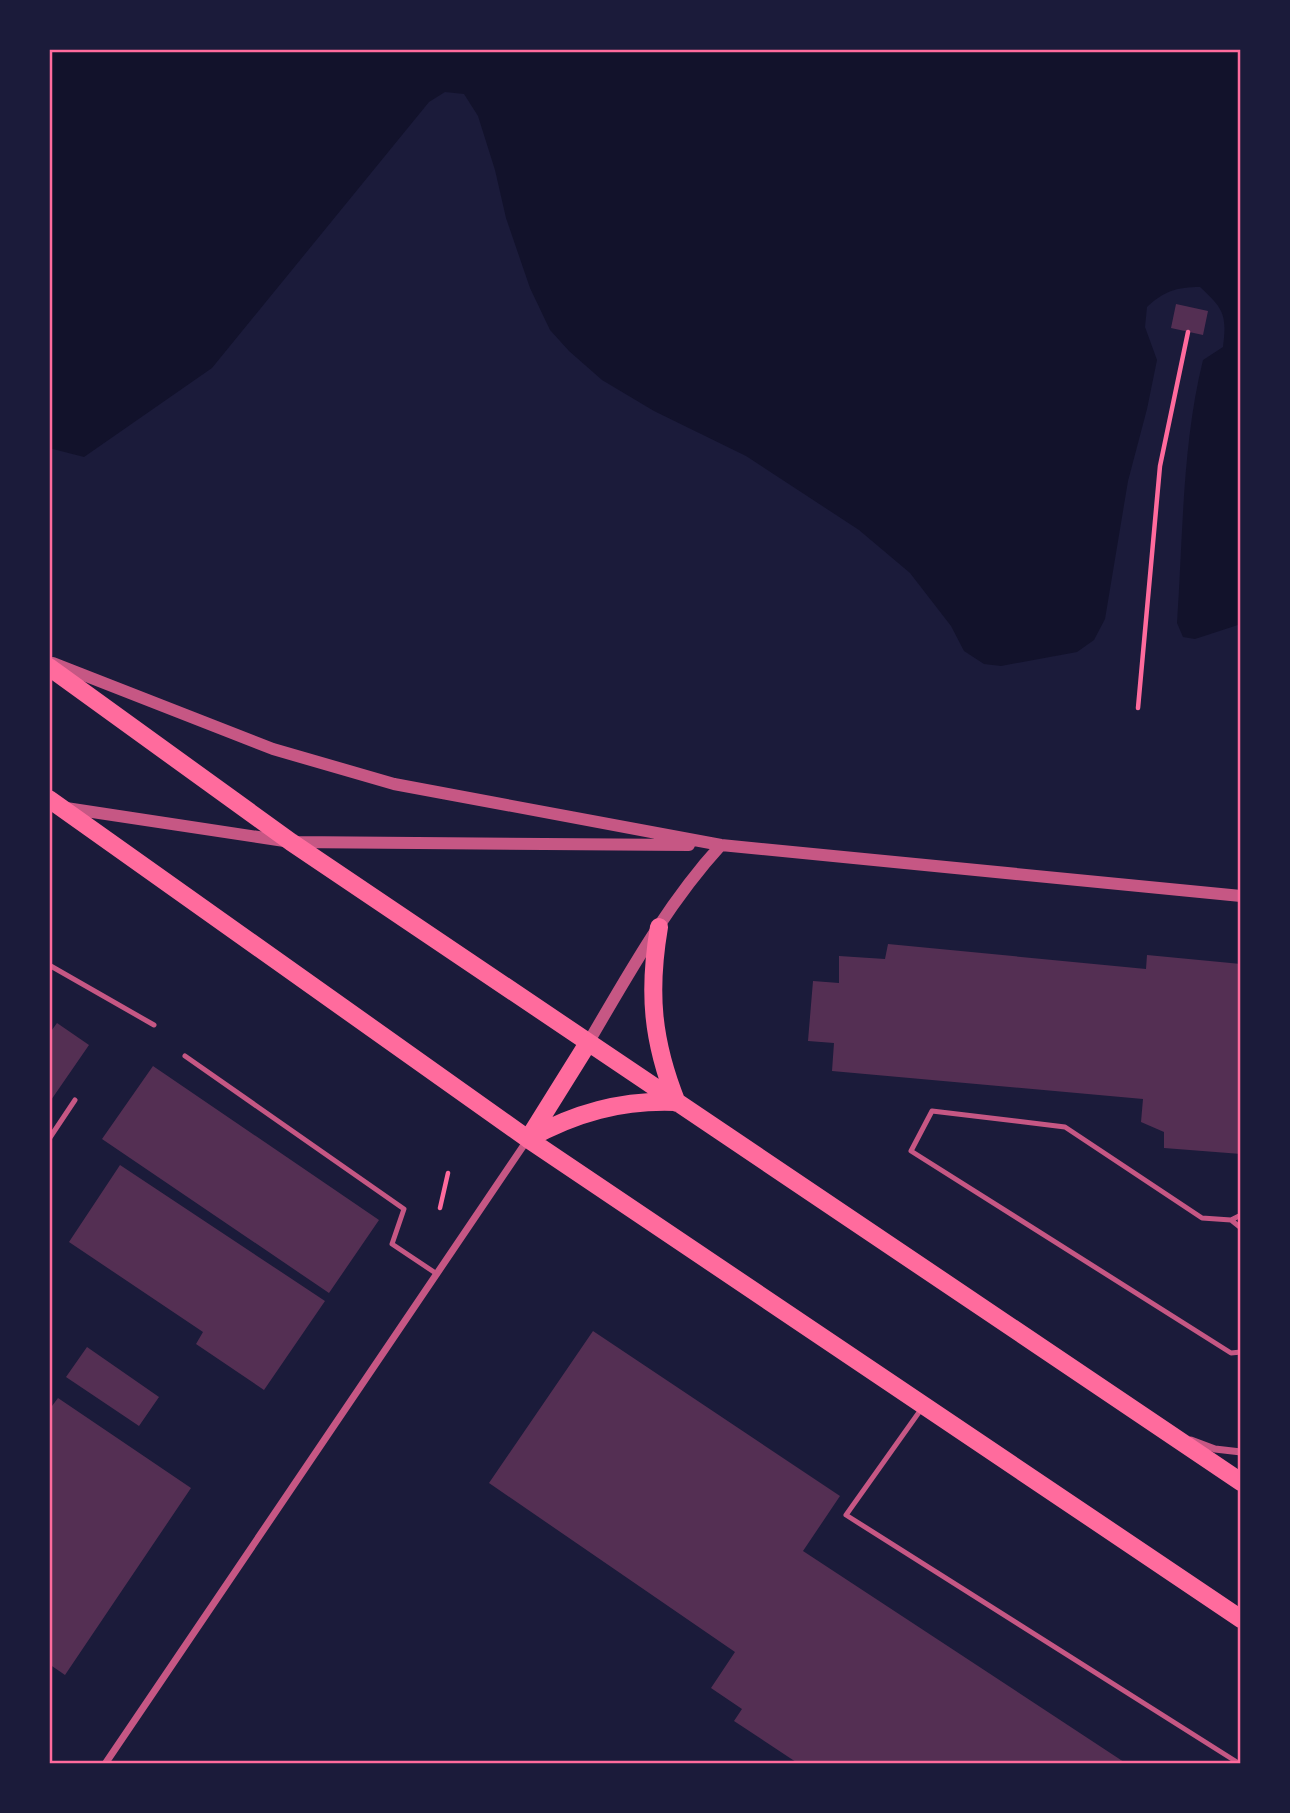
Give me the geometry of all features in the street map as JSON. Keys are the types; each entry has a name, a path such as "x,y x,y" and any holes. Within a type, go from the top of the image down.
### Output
{"main road":[{"path":"49,664 291,842 1241,1482"},
{"path":"56,803 528,1139 1241,1619"},
{"path":"659,927 653,966 653,1016 666,1074 677,1102"},
{"path":"528,1139 588,1044"},
{"path":"528,1139 563,1121 599,1109 651,1101 677,1102"}],"street":[{"path":"49,664 273,749 394,784 721,845 1241,896"},
{"path":"56,803 199,830 291,842 721,845"},
{"path":"588,1044 687,884 721,845"},
{"path":"106,1764 528,1139"},
{"path":"1165,1431 1215,1449 1241,1452"}],"lane":[{"path":"49,965 154,1025"},
{"path":"185,1056 404,1209 391,1244 437,1274"},
{"path":"49,1139 75,1100"},
{"path":"1241,1216 1231,1220 1202,1218 1065,1127 932,1111 911,1150 1231,1353 1241,1352"},
{"path":"1231,1220 1241,1228"},
{"path":"924,1405 846,1515 1240,1764"}],"path":[{"path":"1138,708 1160,466 1188,332"},
{"path":"440,1208 448,1173"}],"shaded area":[{"path":"49,49 1241,49 1241,624 1195,639 1183,637 1177,623 1184,491 1196,392 1203,360 1223,347 1224,336 1222,313 1200,287 1171,291 1147,307 1145,327 1157,360 1128,481 1105,619 1094,640 1077,652 1001,666 984,664 964,651 951,626 910,573 859,530 746,456 654,411 602,380 569,351 550,330 530,288 506,218 478,116 464,94 445,92 429,102 212,368 84,457 49,448"}],"building":[{"path":"1176,304 1208,311 1203,335 1171,328"},
{"path":"888,944 1146,969 1147,955 1241,964 1241,1154 1164,1148 1164,1132 1141,1122 1143,1099 832,1071 834,1043 808,1041 813,981 839,983 839,956 885,959"},
{"path":"57,1023 89,1045 49,1103 49,1034"},
{"path":"153,1066 379,1220 329,1293 102,1139"},
{"path":"120,1165 325,1301 264,1390 196,1344 203,1332 69,1242"},
{"path":"593,1331 840,1496 803,1551 1127,1764 799,1764 734,1721 742,1709 711,1688 735,1652 489,1483"},
{"path":"87,1347 159,1397 139,1426 66,1377"},
{"path":"58,1398 191,1488 65,1675 49,1664 49,1410"}]}
